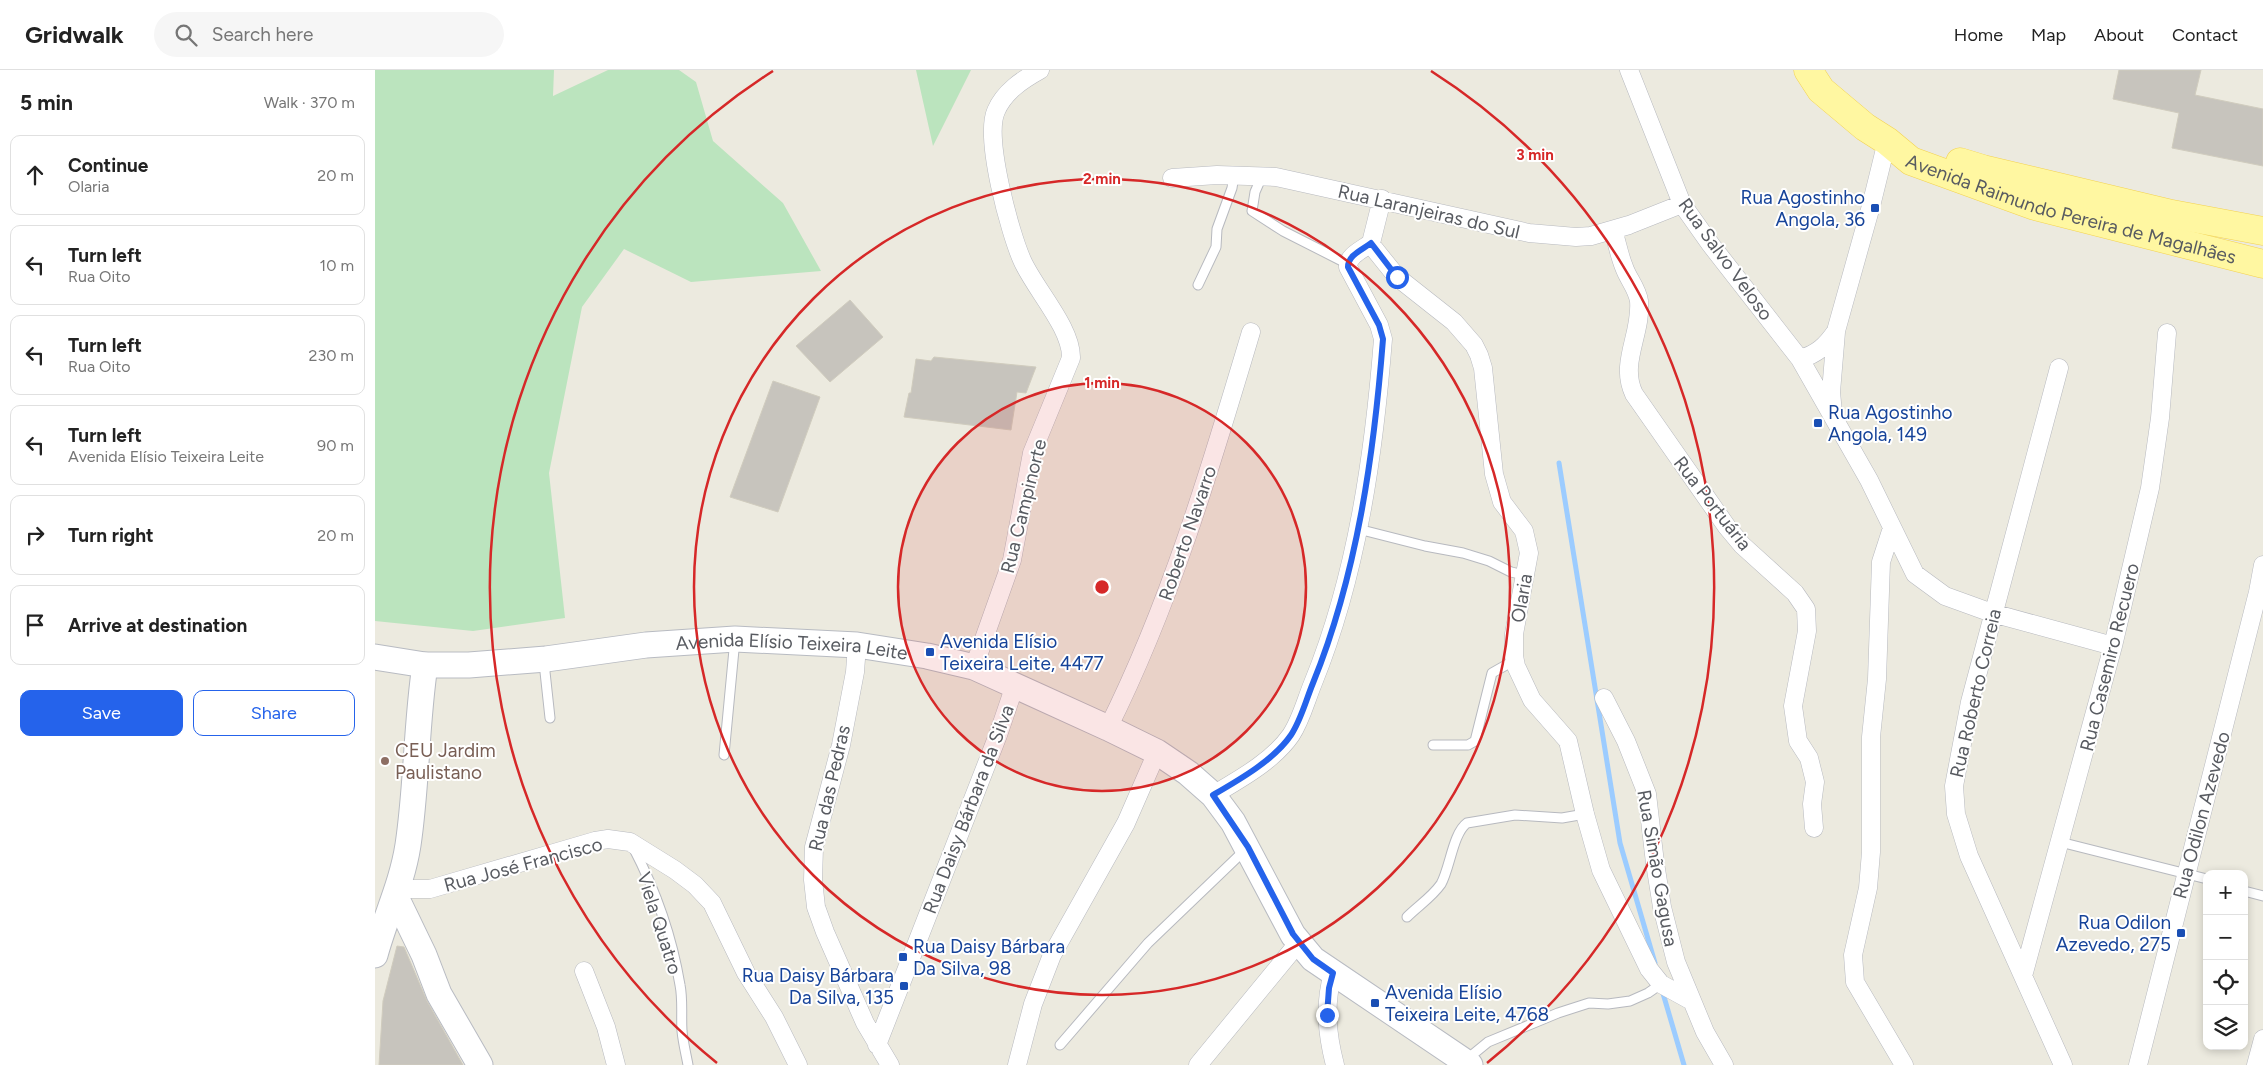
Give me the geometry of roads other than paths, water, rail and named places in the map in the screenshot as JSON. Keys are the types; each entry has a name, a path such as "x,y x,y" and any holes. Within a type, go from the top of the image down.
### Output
{"main road":[{"name":"Avenida Raimundo Pereira de Magalhães","path":"1808,70 1821,90 1865,127 1887,141 1911,161 2035,206 2263,264"},
{"name":"Avenida Raimundo Pereira de Magalhães","path":"1887,141 1929,151 1983,169 2162,212 2263,230"},
{"name":"Avenida Elísio Teixeira Leite","path":"375,656 425,665 469,665 546,659 646,646 735,639 857,645 927,656 974,667 1157,752 1188,773 1213,795 1248,847 1299,942 1313,959 1468,1063"},
{"path":"375,955 397,893 408,845 425,665"},
{"path":"397,893 443,1002 480,1065"}],"street":[{"name":"Rua Campinorte","path":"974,667 1012,560 1032,453 1071,358 1071,349 1063,330 1022,261 1008,216 997,167 994,121 996,112 1007,96 1025,78 1040,70"},
{"name":"Rua Salvo Veloso","path":"1629,70 1682,204 1711,245 1800,359 1869,480 1915,574 1945,596 1992,613 2113,646"},
{"path":"1833,415 1831,392 1837,331 1887,141"},
{"name":"Rua Laranjeiras do Sul","path":"1172,178 1234,175 1276,177 1537,234 1576,237 1613,230 1682,204"},
{"path":"1213,795 1258,766 1294,730 1321,665 1339,608 1358,529 1369,463 1383,339 1379,325 1348,264 1350,259 1371,243 1381,199"},
{"name":"Rua Portuária","path":"1613,230 1624,267 1639,300 1639,324 1627,371 1634,394 1727,527 1742,545 1795,593 1806,609 1806,636 1793,706 1798,741 1809,758 1815,782 1812,804 1814,828"},
{"name":"Olaria","path":"1371,243 1397,277 1454,322 1474,345 1479,355 1483,368 1494,474 1502,502 1521,525 1529,544 1513,644 1515,660 1537,709 1565,735 1568,741 1585,814 1601,870 1649,969 1661,984 1691,1000"},
{"path":"1800,359 1814,355 1827,345 1837,331"},
{"name":"Roberto Navarro","path":"1108,728 1141,656 1190,527 1251,332"},
{"name":"Rua Casemiro Recuero","path":"2023,976 2113,646 2150,488 2160,418 2167,333"},
{"name":"Rua Roberto Correia","path":"2059,368 1992,613 1959,752 1954,786 1956,814 1969,856 2063,1065"},
{"path":"1892,528 1881,562 1877,679 1871,737 1871,852 1868,888 1853,955 1853,969 1855,982 1873,1009 1904,1065"},
{"name":"Rua Odilon Azevedo","path":"2138,1065 2185,874 2256,601 2263,565"},
{"name":"Rua das Pedras","path":"857,645 855,672 841,746 814,847 813,880 816,906 825,932 877,1045 890,1065"},
{"name":"Rua Daisy Bárbara da Silva","path":"877,1045 998,735 1015,685"},
{"name":"Rua Simão Gagusa","path":"1604,698 1626,741 1647,794 1662,907 1676,962 1691,1000 1724,1065"},
{"path":"1017,1065 1033,1004 1052,956 1126,823 1157,752"},
{"name":"Rua José Francisco","path":"397,893 431,889 595,841 608,839 630,842 675,870 695,885 713,903 746,973 774,1017 799,1065"},
{"path":"1198,1065 1299,942"},
{"path":"584,971 605,1027 616,1065"},
{"path":"1333,973 1329,988 1327,1015 1328,1036 1335,1065"},
{"path":"2256,1065 2263,1039"}],"lane":[{"path":"1198,285 1216,247 1217,229 1232,188 1234,175"},
{"path":"1262,176 1255,192 1252,211 1283,231 1348,264"},
{"path":"1358,529 1425,546 1463,553 1489,561 1511,572 1524,575"},
{"path":"724,755 735,639"},
{"path":"546,659 545,672 549,718"},
{"path":"1433,744 1468,745 1475,742 1492,673 1515,660"},
{"path":"1407,917 1439,886 1451,860 1459,834 1467,823 1515,815 1562,818 1585,814"},
{"name":"Viela Quatro","path":"630,842 654,894 675,958 683,1008 682,1030 688,1065"},
{"path":"2060,842 2203,878"},
{"path":"1060,1045 1148,943 1248,847"},
{"path":"2248,892 2263,896"},
{"path":"1468,1063 1488,1042 1558,1013 1589,1003 1607,1004 1630,1001 1648,993 1661,984"}],"waterway":[{"path":"1559,463 1620,843 1655,963"},
{"path":"1662,990 1684,1065"}],"place":[{"name":"Rua Agostinho Angola, 36","path":"1875,208"},
{"name":"Rua Agostinho Angola, 149","path":"1818,423"},
{"name":"Avenida Elísio Teixeira Leite, 4477","path":"930,652"},
{"name":"CEU Jardim Paulistano","path":"385,761"},
{"name":"Rua Odilon Azevedo, 275","path":"2181,933"},
{"name":"Rua Daisy Bárbara Da Silva, 98","path":"903,957"},
{"name":"Rua Daisy Bárbara Da Silva, 135","path":"904,986"},
{"name":"Avenida Elísio Teixeira Leite, 4768","path":"1375,1003"}]}
